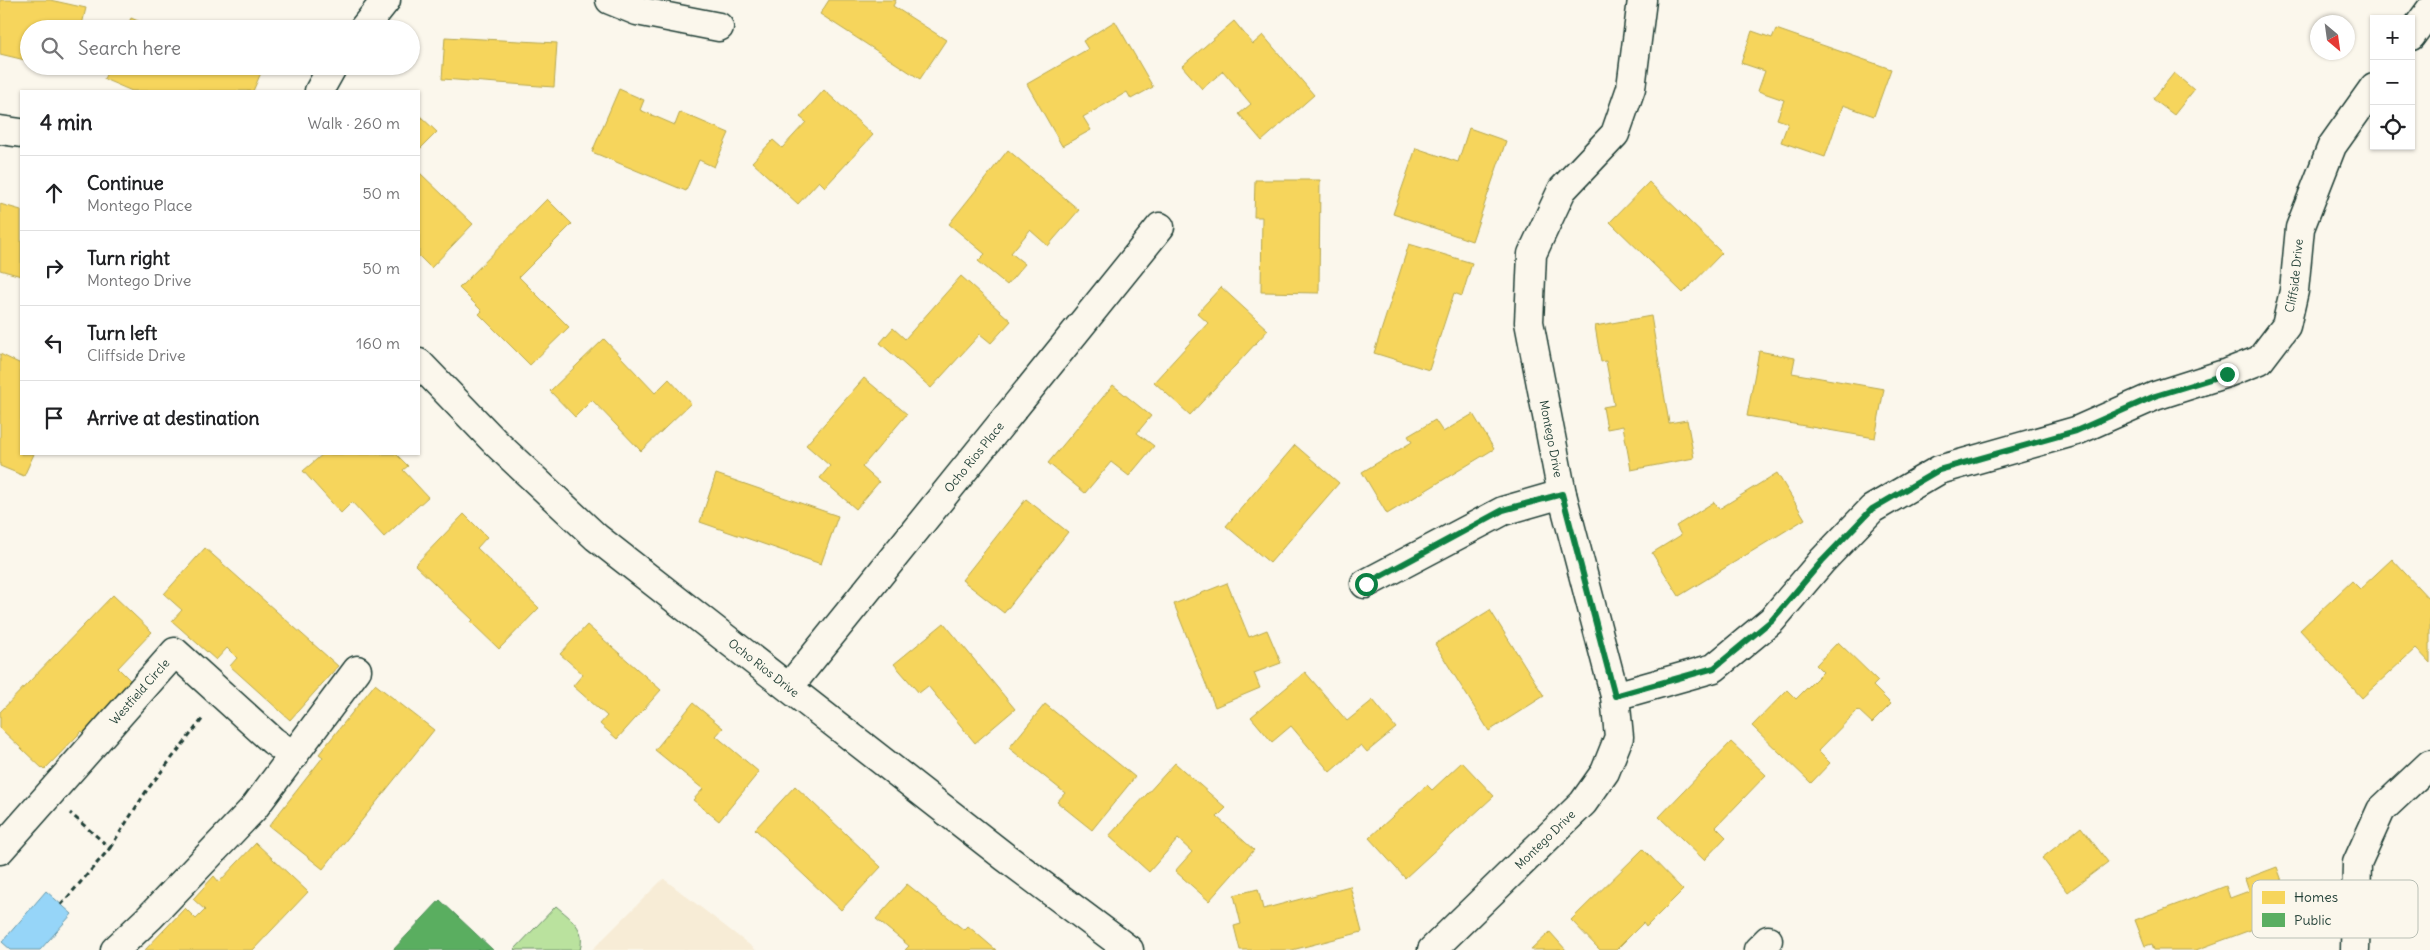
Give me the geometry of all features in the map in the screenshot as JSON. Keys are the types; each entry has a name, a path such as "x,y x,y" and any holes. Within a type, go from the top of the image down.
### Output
{"street":[{"path":"370,20 386,0"},
{"path":"610,0 637,11 720,27"},
{"name":"Montego Drive","path":"1432,950 1583,803 1605,772 1619,737 1615,696 1562,494 1529,322 1532,254 1562,190 1615,134 1631,88 1642,0"},
{"path":"2415,31 2430,10"},
{"path":"320,90 328,75"},
{"name":"Cliffside Drive","path":"1615,696 1714,668 1772,620 1822,561 1872,509 1939,470 2076,431 2155,396 2227,374 2260,360 2286,326 2294,291 2300,228 2332,146 2370,94"},
{"path":"0,130 20,133"},
{"name":"Ocho Rios Place","path":"789,687 1160,227"},
{"name":"Ocho Rios Drive","path":"420,364 496,444 596,537 997,851 1129,950"},
{"path":"1366,584 1503,510 1562,494"},
{"name":"Westfield Circle","path":"0,850 175,652 273,741 294,756"},
{"path":"115,950 150,917 254,808 357,670"},
{"path":"2357,880 2357,863 2381,810 2430,764"}],"path":[{"path":"61,905 110,848 146,790 170,757 222,694"},
{"path":"49,794 110,848"}],"shaded area":[{"path":"664,879 756,950 592,950"}],"green space":[{"path":"556,906 572,920 579,930 581,936 580,950 514,950"}],"water":[{"path":"46,891 72,914 40,950 11,950 2,942"}],"building: Homes":[{"path":"0,0 50,0 86,8 83,20 20,20 20,59 0,54"},
{"path":"829,0 896,0 893,6 946,40 920,79 820,14"},
{"path":"1115,21 1153,87 1131,99 1127,92 1083,117 1091,130 1062,146 1027,84 1088,49 1083,41"},
{"path":"1234,21 1253,44 1263,35 1314,95 1262,141 1239,114 1251,104 1223,71 1202,89 1182,66"},
{"path":"1776,29 1891,69 1874,116 1843,105 1825,157 1781,142 1788,123 1777,119 1784,100 1758,91 1765,71 1741,63 1752,31 1772,38"},
{"path":"445,37 557,43 554,87 442,79"},
{"path":"2174,73 2194,90 2174,115 2153,99"},
{"path":"106,75 260,75 253,90 130,90 104,79"},
{"path":"619,89 644,100 640,110 675,125 680,112 729,133 714,167 699,160 686,191 592,152"},
{"path":"824,90 873,135 825,187 819,181 798,204 752,162 773,140 782,148 806,122 800,117"},
{"path":"420,116 437,132 420,149"},
{"path":"1469,128 1506,141 1472,241 1393,214 1416,148 1458,162"},
{"path":"1008,150 1079,210 1048,246 1030,230 1011,253 1025,264 1007,285 978,261 985,254 949,224"},
{"path":"420,173 473,224 431,268 420,257"},
{"path":"1255,180 1320,180 1319,293 1261,292 1262,217 1254,217"},
{"path":"1649,182 1722,253 1683,293 1610,222"},
{"path":"547,199 572,224 519,277 569,327 530,365 479,314 482,311 459,288"},
{"path":"0,204 20,210 20,276 0,270"},
{"path":"1409,244 1472,263 1462,296 1454,293 1429,370 1374,353"},
{"path":"961,276 1011,321 991,343 980,334 931,388 880,343 893,328 905,339"},
{"path":"1221,287 1268,330 1190,415 1154,382 1208,323 1197,313"},
{"path":"1651,316 1669,423 1687,420 1694,458 1631,470 1623,426 1607,429 1603,407 1614,405 1606,361 1601,362 1595,326"},
{"path":"604,339 655,393 669,379 691,403 641,451 592,400 575,417 550,391"},
{"path":"1759,351 1795,358 1792,373 1884,389 1875,438 1747,416"},
{"path":"0,354 20,364 20,455 34,455 24,476 0,466"},
{"path":"864,378 907,414 862,467 879,482 856,509 820,478 830,466 806,445"},
{"path":"1113,385 1151,416 1137,433 1154,446 1129,476 1111,462 1085,493 1048,463"},
{"path":"1473,414 1494,449 1387,514 1362,472 1412,442 1408,436 1435,420 1443,432"},
{"path":"1295,445 1339,483 1270,563 1226,526"},
{"path":"322,455 397,455 408,466 403,470 428,497 384,537 352,502 341,513 303,471"},
{"path":"1777,473 1805,519 1679,596 1652,553 1681,535 1676,526 1714,502 1719,509"},
{"path":"716,474 838,516 821,564 700,522"},
{"path":"1026,499 1068,532 1004,613 962,580"},
{"path":"464,514 487,537 477,548 539,608 499,649 471,622 473,620 415,565"},
{"path":"205,548 338,666 290,720 230,666 237,658 227,648 216,660 172,621 182,610 164,594"},
{"path":"2392,559 2430,600 2430,663 2416,648 2362,698 2300,630 2352,581 2360,589"},
{"path":"1227,583 1249,637 1267,630 1281,663 1254,673 1260,688 1215,707 1174,604"},
{"path":"113,595 152,632 118,668 133,683 86,735 82,731 44,770 0,728 0,712"},
{"path":"1490,610 1544,696 1489,731 1435,644"},
{"path":"944,623 1015,709 975,743 928,686 919,693 894,664"},
{"path":"587,625 661,690 617,739 600,724 607,716 573,686 583,674 560,654"},
{"path":"1838,642 1878,681 1873,686 1891,704 1872,723 1858,710 1818,751 1830,763 1811,783 1752,726 1787,690 1796,699 1823,672 1816,665"},
{"path":"1305,672 1347,721 1373,700 1396,728 1367,752 1361,745 1330,772 1291,726 1272,742 1251,717"},
{"path":"375,684 434,730 323,869 269,826 323,757 319,754"},
{"path":"693,703 723,728 716,736 759,772 719,821 693,800 703,789 655,750"},
{"path":"1045,704 1135,777 1092,830 1057,802 1065,793 1009,748"},
{"path":"1731,742 1766,775 1716,827 1726,837 1704,860 1659,817"},
{"path":"1462,762 1494,796 1405,878 1369,838 1427,785 1432,790"},
{"path":"1175,763 1226,808 1217,817 1254,850 1209,901 1175,871 1192,852 1178,839 1149,872 1109,836"},
{"path":"795,786 881,867 841,910 755,829"},
{"path":"2081,827 2108,862 2068,892 2042,858"},
{"path":"256,843 308,892 253,950 145,950 185,908 196,919 205,910 193,899 214,876 219,882"},
{"path":"1643,849 1683,890 1646,927 1643,923 1616,950 1600,950 1571,920"},
{"path":"2277,867 2282,880 2252,880 2252,929 2196,950 2154,950 2152,944 2145,946 2135,920 2226,886 2230,898 2249,891 2245,879"},
{"path":"907,884 964,930 968,926 996,950 905,950 909,946 876,919"},
{"path":"1350,886 1362,932 1292,950 1240,950 1234,926 1241,924 1234,895 1258,889 1263,909"},
{"path":"1550,932 1566,950 1531,950"}],"building: Public":[{"path":"440,900 493,950 393,950"}],"route":[{"path":"1366,584 1503,510 1562,494 1615,696 1714,668 1772,620 1822,561 1872,509 1939,470 2076,431 2155,396 2227,374"}]}
